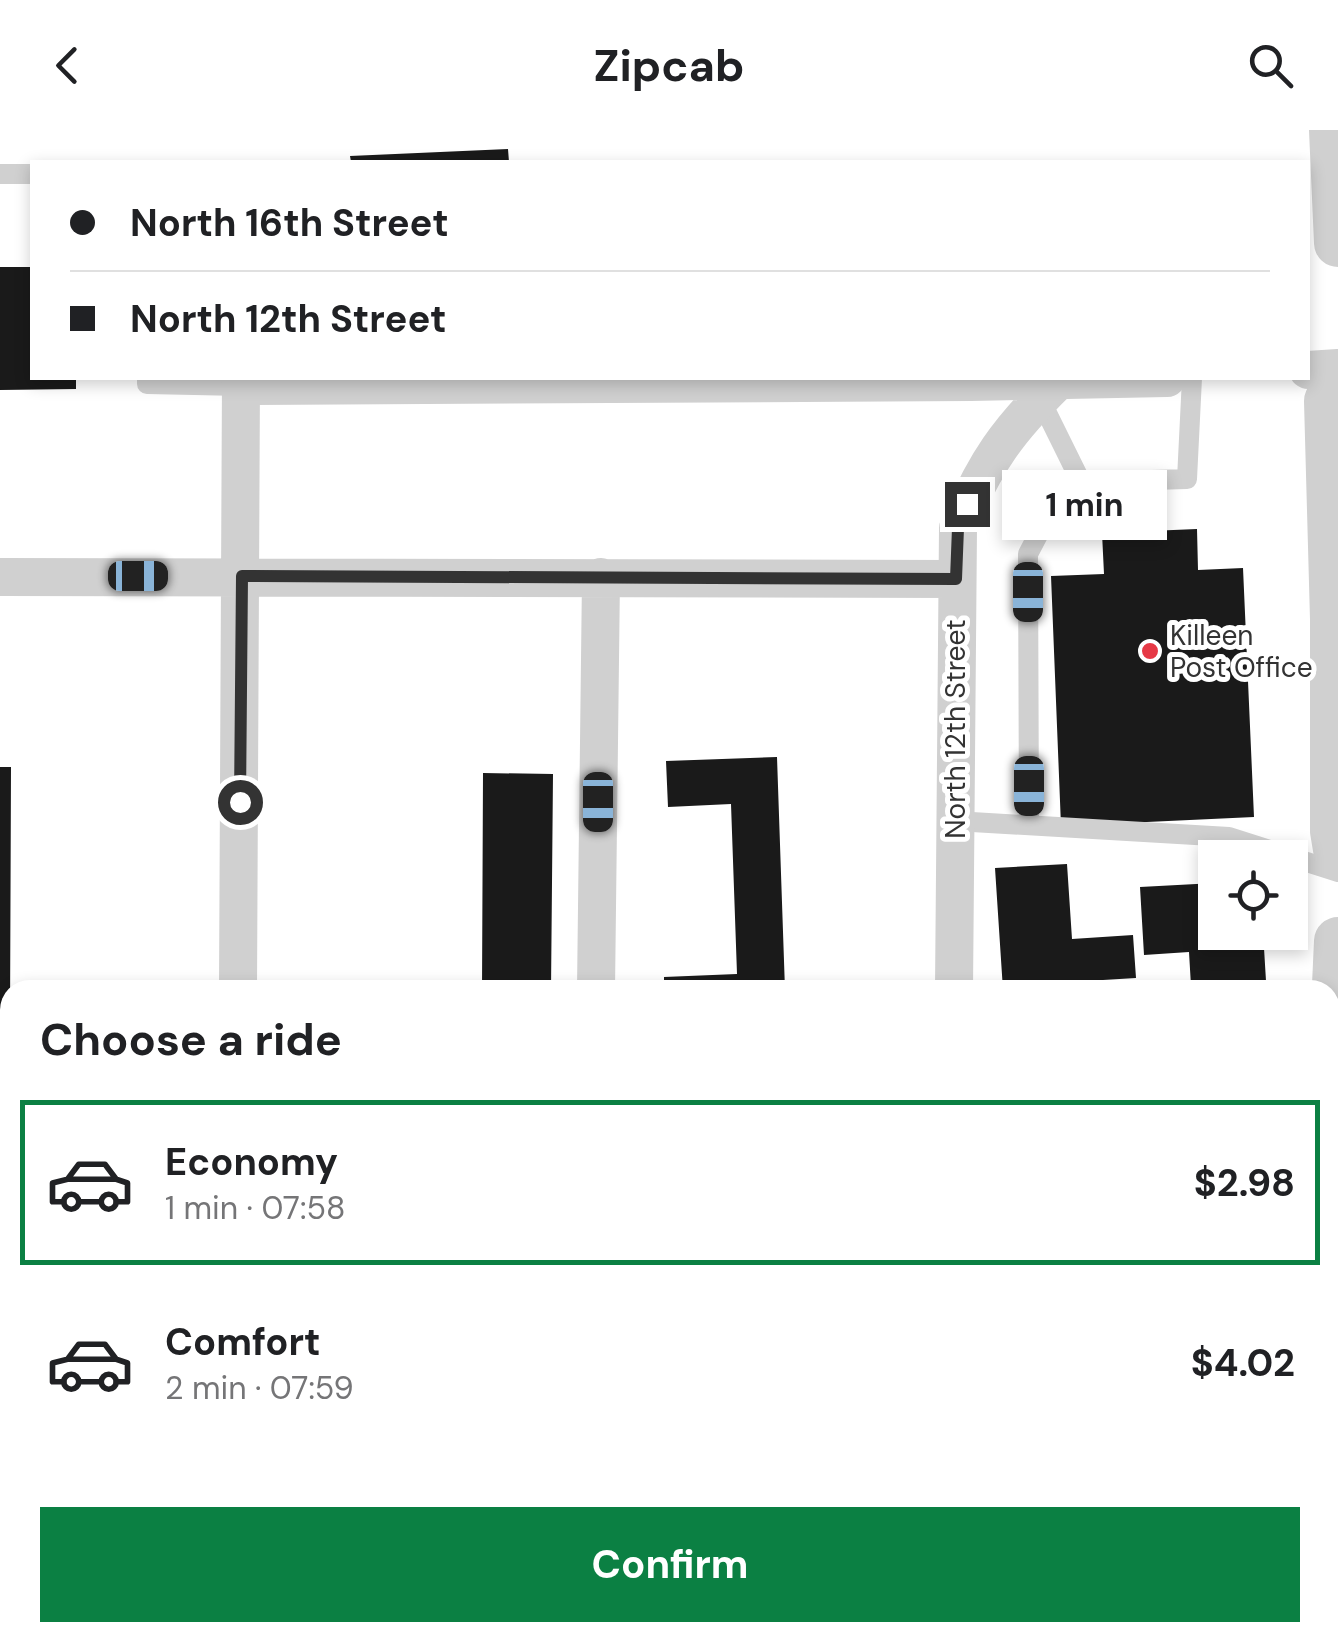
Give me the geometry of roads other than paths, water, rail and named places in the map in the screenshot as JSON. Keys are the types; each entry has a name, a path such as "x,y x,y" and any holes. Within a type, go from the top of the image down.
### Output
{"street":[{"path":"1334,130 1338,243"},
{"path":"1310,370 1338,368"},
{"path":"1338,379 1328,400 1334,832 1338,855"},
{"path":"238,980 241,382 971,380 1049,390 1147,380"},
{"name":"North 12th Street","path":"954,980 958,528 977,479 1004,438 1049,390"},
{"path":"596,980 601,577"},
{"path":"0,578 956,579"},
{"path":"1337,980 1338,941"}],"lane":[{"path":"0,174 30,174"},
{"path":"147,380 147,384 241,382"},
{"path":"1029,825 1028,554 1050,510 1081,482 1187,479 1192,380"},
{"path":"1049,390 1081,482"},
{"path":"955,822 1229,836 1338,872"}],"place":[{"name":"Killeen Post Office","path":"1150,651"}]}
